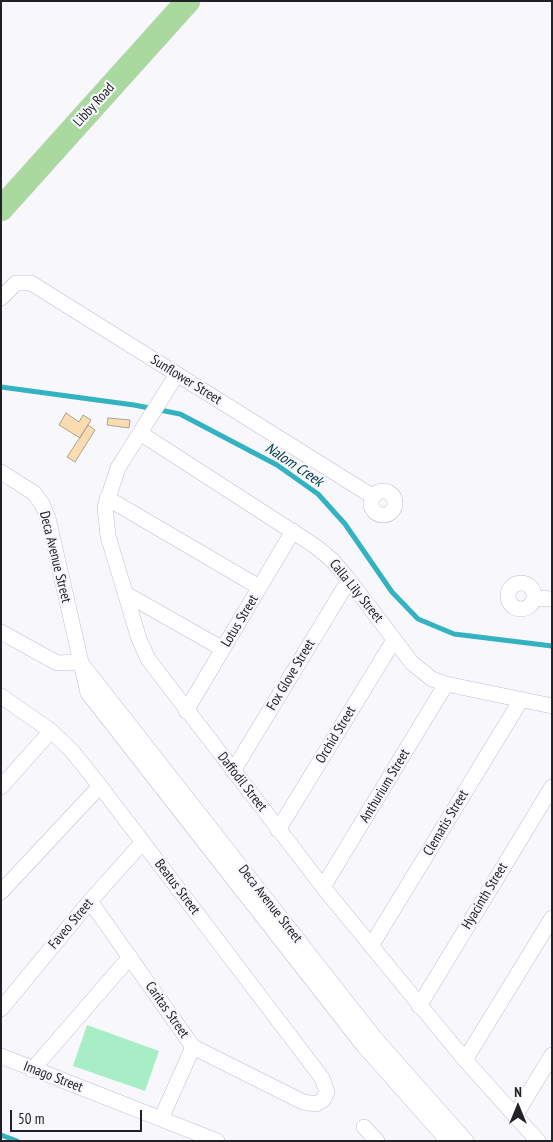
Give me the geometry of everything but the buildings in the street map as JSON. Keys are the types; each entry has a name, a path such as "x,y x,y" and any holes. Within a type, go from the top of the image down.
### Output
{"main road":[{"name":"Libby Road","path":"1,209 188,1"}],"street":[{"name":"Sunflower Street","path":"1,298 16,283 31,283 372,496"},
{"name":"Daffodil Street","path":"177,374 118,468 107,498 106,524 139,639 148,659 278,830 419,1006 538,1141"},
{"name":"Calla Lily Street","path":"140,433 293,531 333,561 421,672 446,684 552,706"},
{"name":"Deca Avenue Street","path":"1,472 24,484 42,504 49,524 80,662 178,798 448,1141"},
{"path":"107,498 260,588"},
{"name":"Lotus Street","path":"186,711 293,531"},
{"name":"Fox Glove Street","path":"232,771 349,580"},
{"path":"126,594 223,649"},
{"path":"535,598 552,599"},
{"path":"1,632 57,663 80,662"},
{"name":"Orchid Street","path":"278,830 394,640"},
{"name":"Anthurium Street","path":"323,887 446,684"},
{"name":"Beatus Street","path":"1,696 51,731 72,750 322,1078 326,1092 325,1098"},
{"name":"Clematis Street","path":"371,946 521,700"},
{"path":"1,787 51,731"},
{"path":"1,892 100,786"},
{"name":"Hyacinth Street","path":"419,1006 552,787"},
{"name":"Faveo Street","path":"1,1009 90,901 143,842"},
{"name":"Caritas Street","path":"90,901 193,1047 303,1102 316,1104 325,1098"},
{"path":"465,1060 552,918"},
{"path":"32,1070 130,957"},
{"path":"161,1119 193,1047"},
{"name":"Deca Avenue Street","path":"378,1052 466,1141"},
{"name":"Imago Street","path":"1,1056 32,1070 217,1141"},
{"path":"515,1116 552,1056"},
{"path":"364,1126 376,1140"}],"green space":[{"path":"87,1025 159,1051 145,1091 73,1066"}],"waterway":[{"name":"Nalom Creek","path":"1,387 134,405 180,414 277,465 318,494 345,524 392,592 418,619 454,634 552,646"},
{"path":"1,1135 17,1141"}]}
